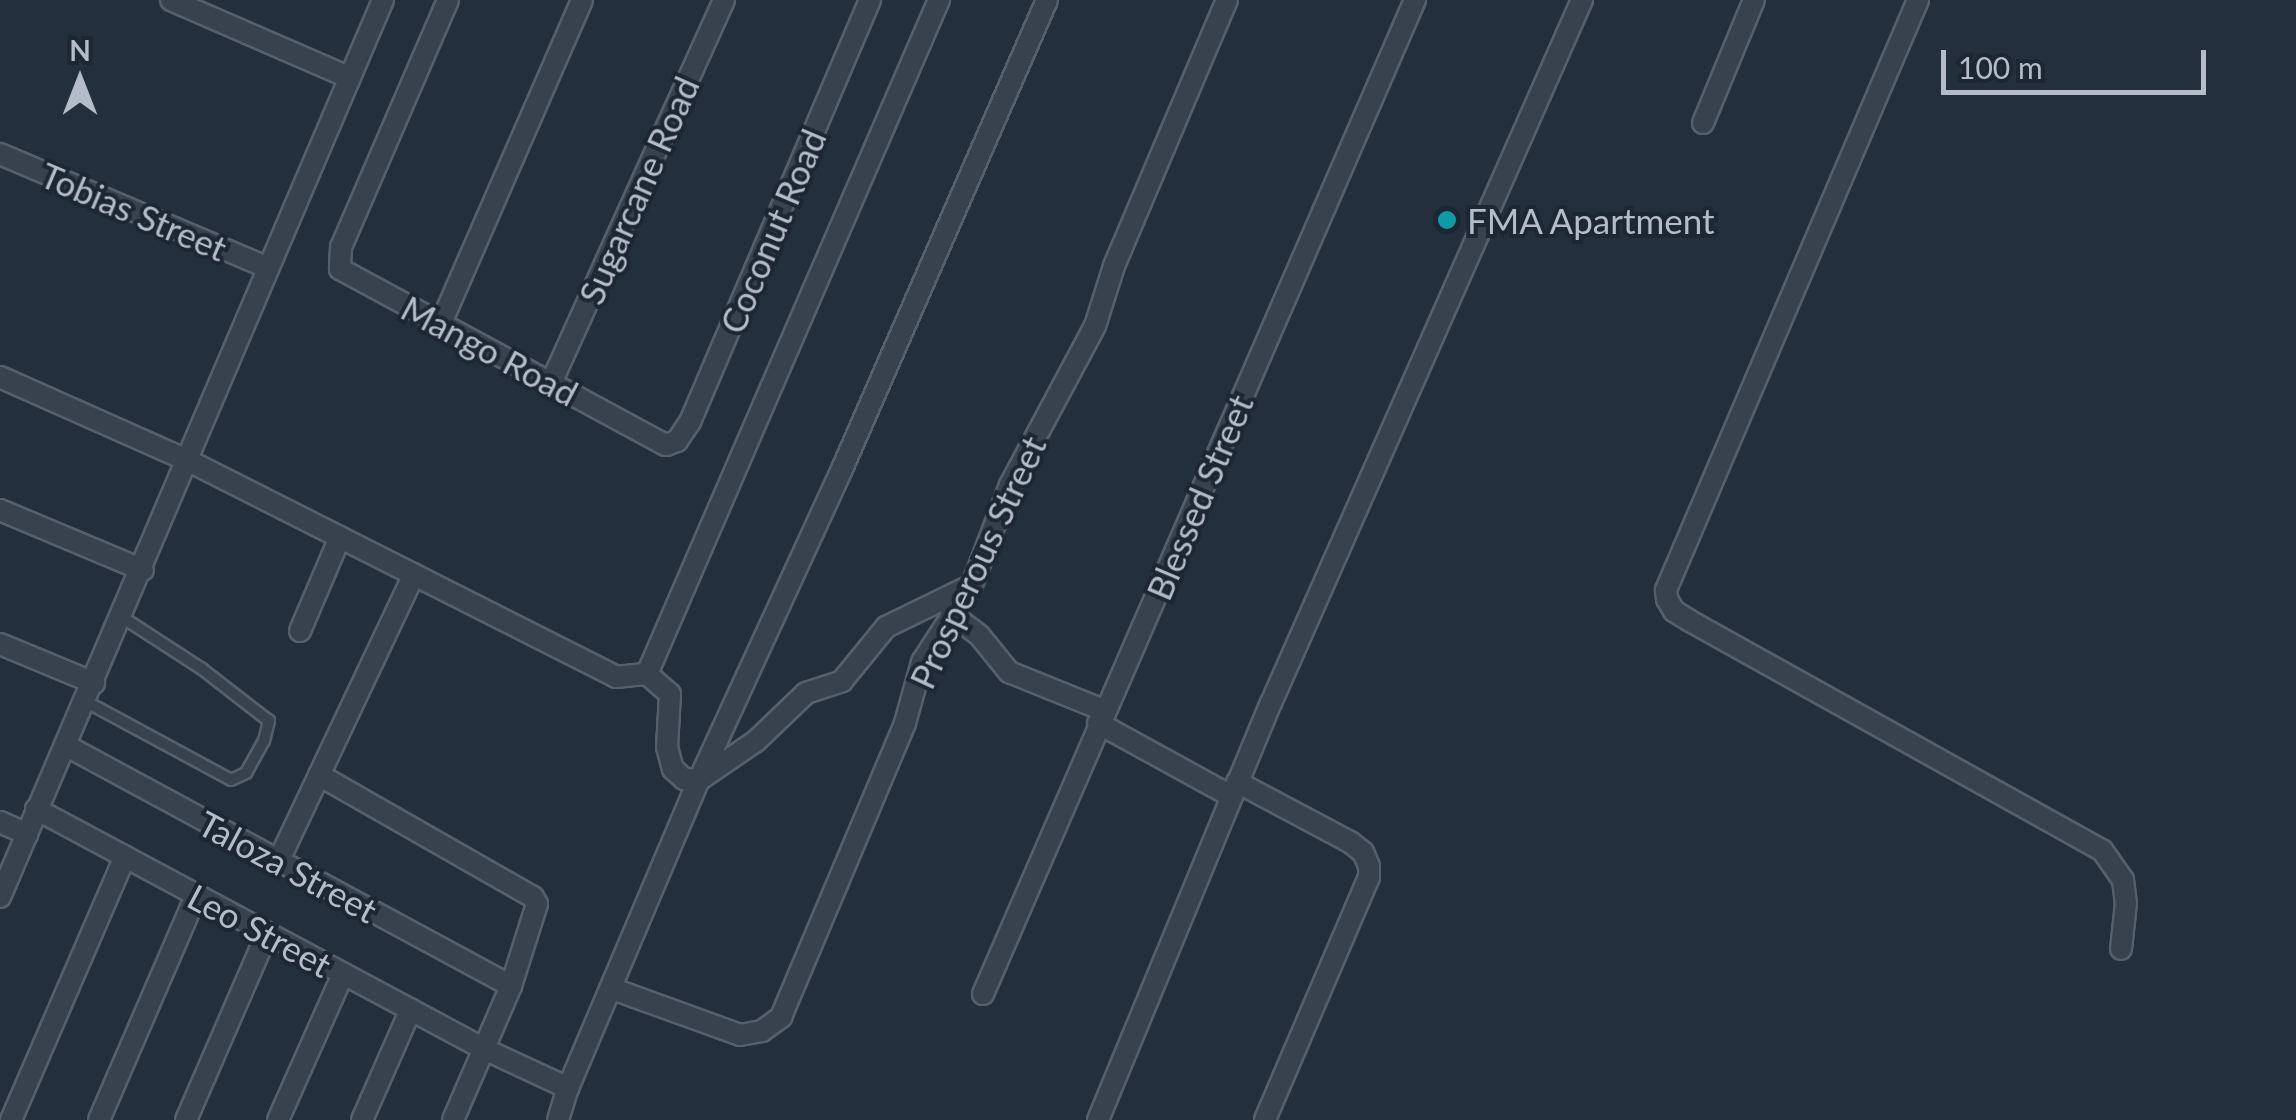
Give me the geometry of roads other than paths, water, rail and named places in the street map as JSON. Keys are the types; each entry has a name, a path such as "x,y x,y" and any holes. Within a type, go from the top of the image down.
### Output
{"street":[{"path":"172,0 350,78"},
{"path":"0,897 143,570 383,0"},
{"name":"Mango Road","path":"448,0 341,247 342,272 552,381 659,444"},
{"path":"441,323 582,0"},
{"name":"Sugarcane Road","path":"552,381 724,0"},
{"name":"Coconut Road","path":"659,444 677,441 690,422 870,0"},
{"path":"647,674 939,0"},
{"path":"558,1120 568,1088 699,780 842,469 1047,0"},
{"name":"Prosperous Street","path":"613,989 740,1035 762,1031 781,1017 905,723 922,662 972,585 1010,485 1095,326 1114,266 1228,0"},
{"name":"Blessed Street","path":"982,994 1414,0"},
{"path":"1098,1120 1270,703 1582,0"},
{"path":"1703,122 1754,0"},
{"path":"1918,0 1666,590 1667,599 1674,611 1690,621 2102,850 2123,880 2126,902 2120,949"},
{"name":"Tobias Street","path":"0,154 268,268"},
{"path":"0,378 189,461 616,677 647,674 670,694 667,747 673,769 684,779 699,780 756,740 806,693 842,680 886,627 972,585"},
{"path":"0,510 143,570"},
{"path":"300,631 340,537"},
{"path":"278,860 414,574"},
{"path":"951,614 979,636 1009,672 1101,716 1234,789 1350,842 1363,852 1369,877 1265,1120"},
{"path":"0,644 90,692"},
{"name":"Taloza Street","path":"66,745 511,986"},
{"path":"319,775 533,897 537,904 511,986 453,1120"},
{"name":"Leo Street","path":"36,808 484,1050 568,1088"},
{"path":"0,822 27,834"},
{"path":"11,1120 125,858"},
{"path":"99,1120 196,896"},
{"path":"186,1120 267,934"},
{"path":"278,1120 344,974"},
{"path":"362,1120 411,1010"}],"lane":[{"path":"90,692 232,780 246,773 264,741 269,721 202,669 122,617"}],"place":[{"name":"FMA Apartment","path":"1447,220"}]}
